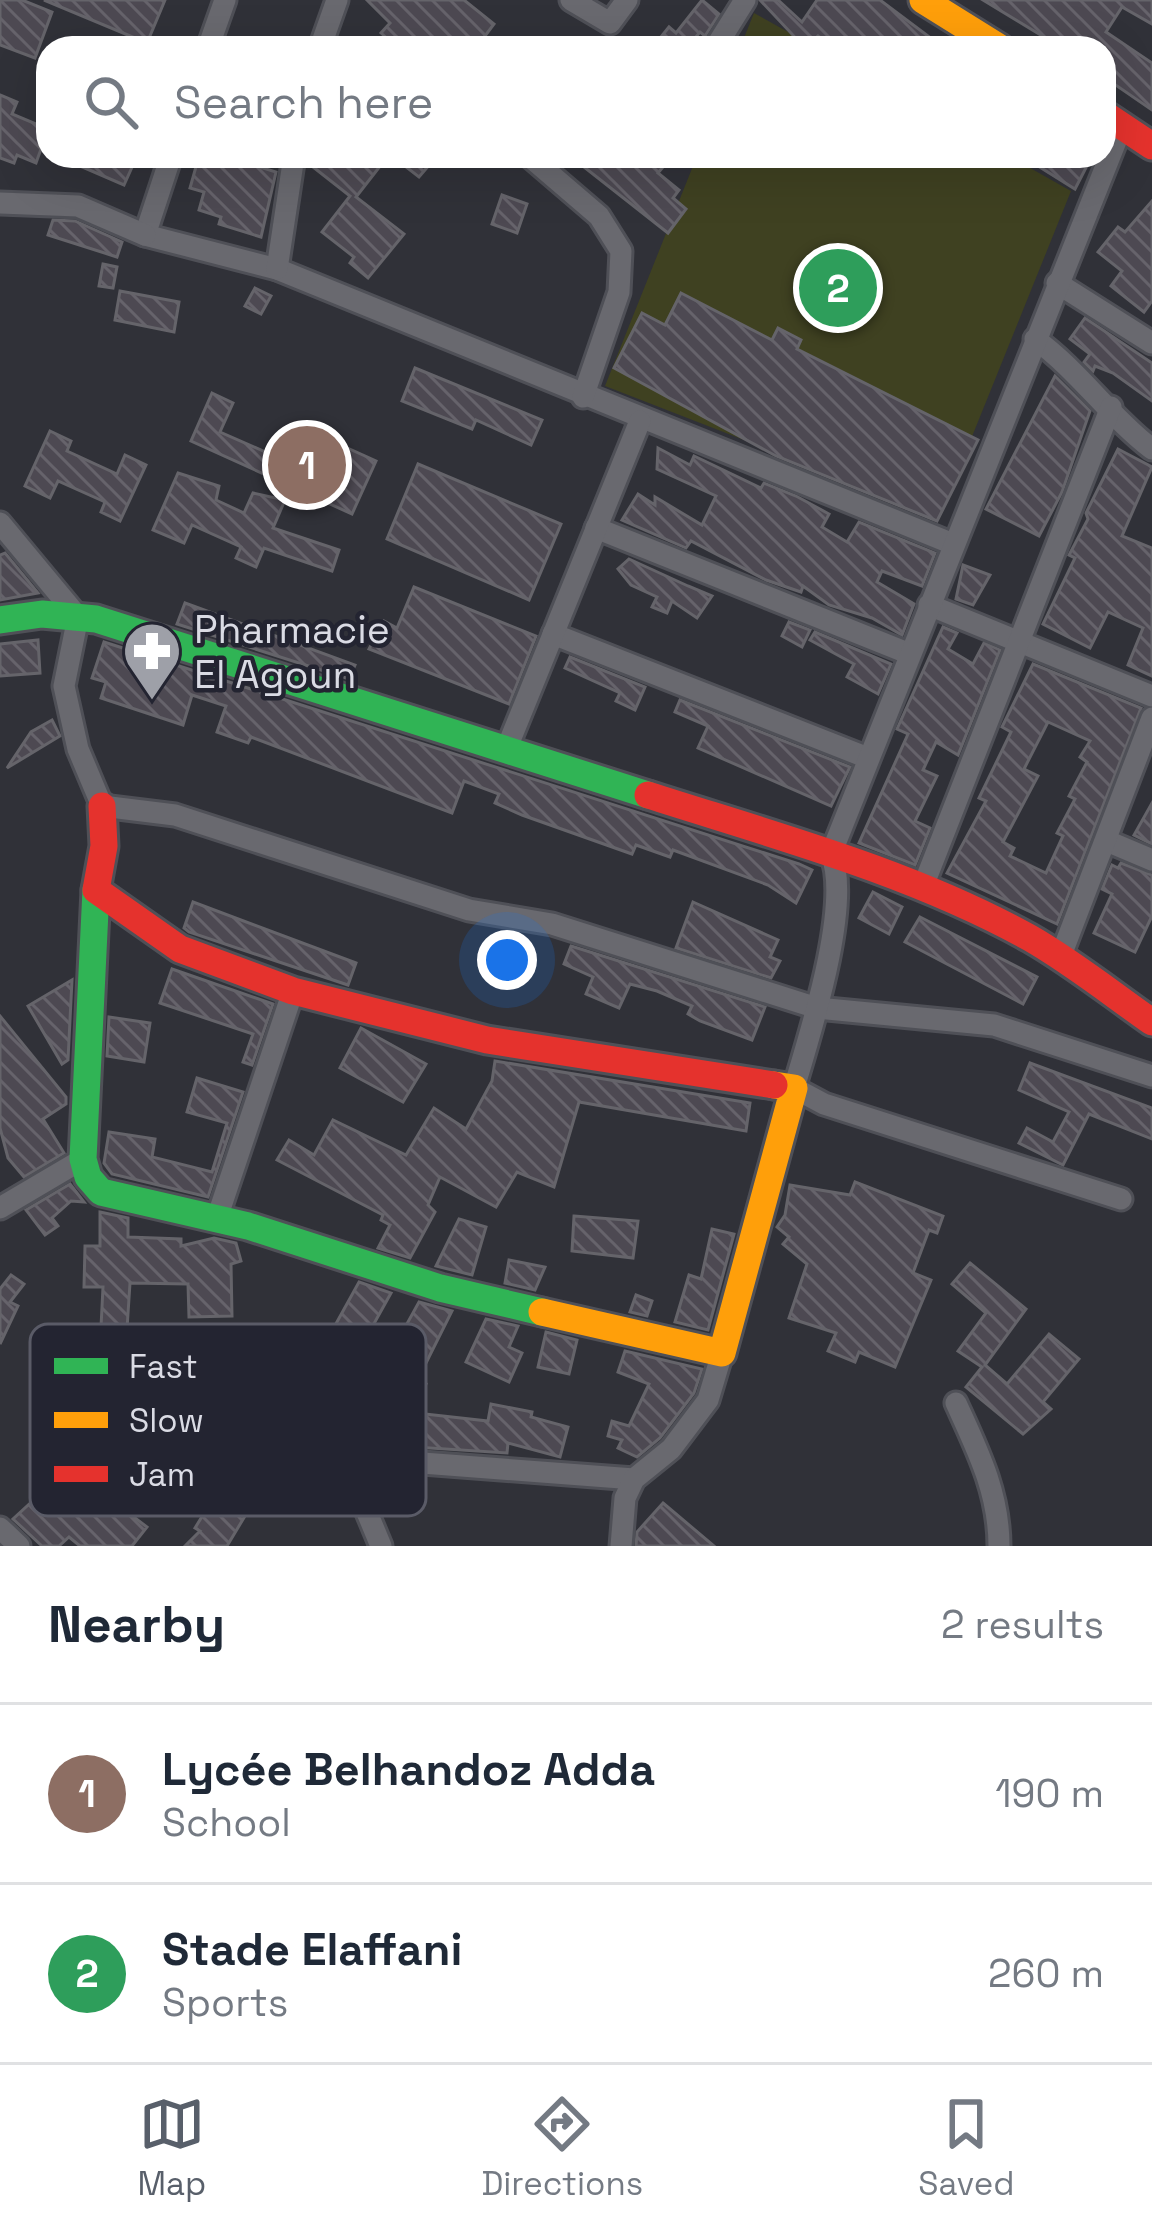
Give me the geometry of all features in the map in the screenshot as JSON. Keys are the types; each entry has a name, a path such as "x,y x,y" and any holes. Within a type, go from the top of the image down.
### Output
{"street":[{"path":"212,36 225,0"},
{"path":"324,36 337,0"},
{"path":"571,0 610,23 627,0"},
{"path":"722,36 745,0"},
{"path":"923,0 981,36"},
{"path":"1116,122 1152,146"},
{"path":"145,235 167,168"},
{"path":"277,268 292,168"},
{"path":"543,168 599,216 621,251 620,292 583,397"},
{"path":"622,1546 625,1498 634,1479 671,1449 708,1400 818,1008 840,876 830,854 1057,283 1097,168"},
{"path":"0,203 78,206 145,235 277,268 640,421 953,544"},
{"path":"1057,283 1152,343"},
{"path":"1035,338 1111,406 1127,430 1152,448"},
{"path":"922,889 1111,406"},
{"path":"506,750 640,421"},
{"path":"0,523 78,617"},
{"path":"596,528 910,654"},
{"path":"929,604 1152,696"},
{"path":"0,620 42,614 78,617 830,854 982,913 1060,958 1152,1022"},
{"path":"78,617 64,686 78,749 101,806 104,845 96,890 83,1159 88,1177 101,1192 248,1226 440,1288 722,1353"},
{"path":"553,634 868,758"},
{"path":"1060,958 1152,718"},
{"path":"101,806 175,815 469,910 553,924 818,1008 994,1024 1152,1076"},
{"path":"1107,841 1152,860"},
{"path":"96,890 180,950 293,991 487,1040 794,1088 824,1104 1120,1199"},
{"path":"216,1221 293,991"},
{"path":"0,1208 83,1159"},
{"path":"956,1403 987,1470 999,1517 999,1546"},
{"path":"426,1462 634,1479"},
{"path":"369,1516 382,1546"},
{"path":"0,1528 19,1546"}],"green space":[{"path":"754,13 795,36 745,36"},
{"path":"692,168 1030,168 1071,191 940,516 605,386"}],"building":[{"path":"0,0 22,0 52,12 43,36 36,36 35,58 0,45"},
{"path":"44,0 165,0 150,36 130,36"},
{"path":"367,0 464,0 494,24 485,36 384,36 381,33 390,23"},
{"path":"702,0 719,14 705,36 700,32 697,36 662,36 669,27 676,33"},
{"path":"760,0 778,0 802,22 817,0 880,0 928,36 818,36 794,36"},
{"path":"983,0 1152,0 1152,24 1122,7 1106,32 1112,36 1042,36"},
{"path":"1116,39 1152,63 1152,110 1116,85"},
{"path":"0,95 17,102 12,114 36,124 36,163 17,155 14,163 0,158"},
{"path":"85,168 132,168 124,185"},
{"path":"196,168 276,172 261,237 219,224 221,217 199,210 204,192 190,188"},
{"path":"314,168 379,168 356,197 404,234 368,278 350,263 354,257 322,232 350,196"},
{"path":"585,168 662,168 658,173 679,190 673,198 686,209 668,233"},
{"path":"1041,168 1086,168 1075,189"},
{"path":"502,195 527,204 517,233 492,224"},
{"path":"1152,201 1152,301 1144,312 1111,286 1122,271 1098,252 1118,227 1125,232"},
{"path":"53,220 75,221 122,242 117,257 48,235"},
{"path":"103,264 117,267 113,288 99,286"},
{"path":"255,288 271,296 261,314 245,306"},
{"path":"120,291 179,302 174,332 115,320"},
{"path":"681,293 772,340 778,328 801,340 797,349 978,440 937,521 776,456 614,368 642,313 665,325"},
{"path":"1085,318 1152,363 1152,401 1113,373 1095,366 1093,371 1084,362 1090,354 1070,339"},
{"path":"415,368 542,420 531,445 476,420 472,429 402,401"},
{"path":"1055,376 1090,411 1062,492 1039,536 986,509"},
{"path":"212,393 233,403 220,432 279,458 294,424 376,461 352,514 191,441"},
{"path":"50,431 71,441 67,451 117,474 125,455 146,465 120,521 101,512 105,502 58,481 50,498 25,486"},
{"path":"658,448 690,465 694,456 761,488 764,483 796,496 829,514 822,527 847,542 859,522 935,553 922,586 882,571 877,582 914,604 902,635 872,618 829,605 803,586 801,592 766,580 691,541 686,548 622,520 638,494 655,505 655,497 702,525 716,496 657,469"},
{"path":"1118,449 1152,467 1122,536 1152,548 1152,676 1128,665 1143,628 1108,612 1090,648 1043,624 1075,558 1069,555 1088,519 1086,513"},
{"path":"418,464 561,524 529,600 387,539"},
{"path":"178,473 219,486 216,500 244,513 253,493 285,500 273,528 339,550 332,571 264,548 256,567 236,558 241,547 192,525 184,543 153,530"},
{"path":"5,553 38,593 0,600 0,555"},
{"path":"629,559 712,596 697,618 672,601 667,613 652,607 657,597 631,585 618,569"},
{"path":"963,565 990,575 973,605 956,599"},
{"path":"414,587 536,636 509,704 369,649 384,621 397,628"},
{"path":"185,603 355,665 349,679 177,624"},
{"path":"789,622 810,630 802,647 782,636"},
{"path":"943,627 957,633 948,649 973,664 984,643 1000,650 958,755 936,742 923,770 937,776 915,821 930,828 915,865 859,843 908,734 897,729"},
{"path":"815,632 891,664 878,694 847,677 854,664 810,640"},
{"path":"38,640 40,673 0,676 0,644"},
{"path":"104,642 812,870 796,903 768,885 673,850 670,857 636,845 632,854 522,815 495,803 499,794 464,781 452,813 251,737 248,743 217,732 226,706 192,695 183,725 101,698 106,682 92,678"},
{"path":"570,657 645,687 635,710 616,701 620,693 565,668"},
{"path":"1033,664 1141,708 1057,924 947,873 986,801 979,798 1011,732 1002,727","holes":["1048,722 1090,741 1080,757 1087,762 1069,796 1075,799 1057,833 1063,836 1046,873 1010,856 1014,848 1003,842 1038,776 1024,769"]},
{"path":"680,700 850,767 831,806 698,748 708,726 675,712"},
{"path":"52,720 60,736 7,768 31,732"},
{"path":"1152,803 1152,844 1134,835"},
{"path":"1121,863 1152,875 1152,916 1135,952 1094,933 1112,894 1102,889 1112,865 1118,868"},
{"path":"873,892 902,907 889,934 859,918"},
{"path":"193,902 356,963 348,985 189,932 184,928"},
{"path":"693,902 778,940 770,957 780,961 771,978 676,948"},
{"path":"920,917 1037,977 1023,1004 905,942"},
{"path":"571,946 765,1007 752,1040 700,1021 688,1014 692,1006 657,991 630,984 619,1008 586,994 593,977 564,964"},
{"path":"172,969 273,1004 252,1065 243,1062 253,1034 160,1003"},
{"path":"72,980 68,1060 62,1064 28,1006"},
{"path":"0,1016 66,1097 66,1104 43,1119 64,1153 24,1177 8,1158 0,1128"},
{"path":"109,1017 150,1023 144,1062 107,1056"},
{"path":"361,1028 426,1064 403,1102 340,1068"},
{"path":"495,1061 750,1103 746,1131 579,1102 554,1187 517,1172 496,1207 440,1177 428,1205 435,1212 410,1258 378,1248 390,1225 381,1220 383,1215 277,1160 289,1140 314,1155 333,1120 406,1155 434,1108 466,1129 492,1081"},
{"path":"1030,1063 1152,1108 1152,1139 1089,1114 1063,1165 1019,1143 1027,1128 1053,1142 1069,1112 1019,1090"},
{"path":"197,1078 243,1092 208,1197 112,1174 104,1163 109,1132 155,1139 152,1157 212,1172 227,1123 187,1112"},
{"path":"855,1182 943,1216 937,1233 929,1230 913,1273 931,1280 895,1367 859,1352 855,1362 828,1351 836,1333 789,1318 807,1264 783,1244 789,1237 777,1227 785,1215 790,1185 850,1195"},
{"path":"70,1184 84,1202 71,1201 52,1218 58,1226 45,1235 26,1210"},
{"path":"100,1212 128,1218 128,1237 181,1239 181,1246 214,1238 236,1243 241,1261 231,1264 232,1316 189,1317 188,1284 130,1283 127,1324 101,1324 103,1287 84,1287 85,1246 100,1246"},
{"path":"574,1216 638,1221 633,1258 572,1251"},
{"path":"459,1219 486,1227 472,1275 436,1266"},
{"path":"712,1229 734,1234 708,1330 675,1322 689,1275 701,1279"},
{"path":"509,1260 545,1267 535,1290 505,1283"},
{"path":"970,1263 1026,1309 985,1365 1007,1384 1049,1334 1079,1359 1043,1402 1051,1409 1023,1434 966,1387 982,1367 958,1351 986,1313 952,1284"},
{"path":"11,1275 24,1284 10,1302 18,1306 0,1344 0,1289"},
{"path":"359,1282 391,1293 374,1324 336,1324"},
{"path":"636,1295 652,1301 647,1316 630,1312"},
{"path":"419,1302 452,1311 426,1363 426,1324 407,1324"},
{"path":"486,1319 518,1326 509,1347 522,1353 509,1382 466,1362"},
{"path":"546,1332 577,1340 569,1374 538,1367"},
{"path":"625,1351 702,1369 694,1393 660,1438 637,1457 618,1448 622,1440 608,1436 612,1421 629,1426 649,1384 618,1372"},
{"path":"491,1404 532,1412 531,1417 568,1427 560,1457 508,1443 507,1453 426,1448 426,1414 488,1421"},
{"path":"30,1503 30,1516 132,1516 147,1527 132,1546 80,1546 69,1537 59,1546 42,1546 13,1519"},
{"path":"663,1503 714,1546 636,1546 637,1532"},
{"path":"202,1516 245,1516 227,1546 185,1546 200,1531 195,1528"}],"traffic: fast":[{"path":"0,620 42,614 96,619 648,795"},
{"path":"96,890 83,1159 88,1177 101,1192 248,1226 440,1288 542,1312"}],"traffic: slow":[{"path":"923,0 981,36"},
{"path":"542,1312 722,1353 794,1088 774,1085"}],"traffic: jam":[{"path":"1116,122 1152,146"},
{"path":"648,795 842,857 985,915 1046,947 1152,1022"},
{"path":"102,806 104,846 96,890 180,949 293,991 487,1040 774,1085"}],"place":[{"name":"Stade Elaffani","path":"838,288"},
{"name":"Lycée Belhandoz Adda","path":"307,465"},
{"name":"Pharmacie El Agoun","path":"152,702"}]}
